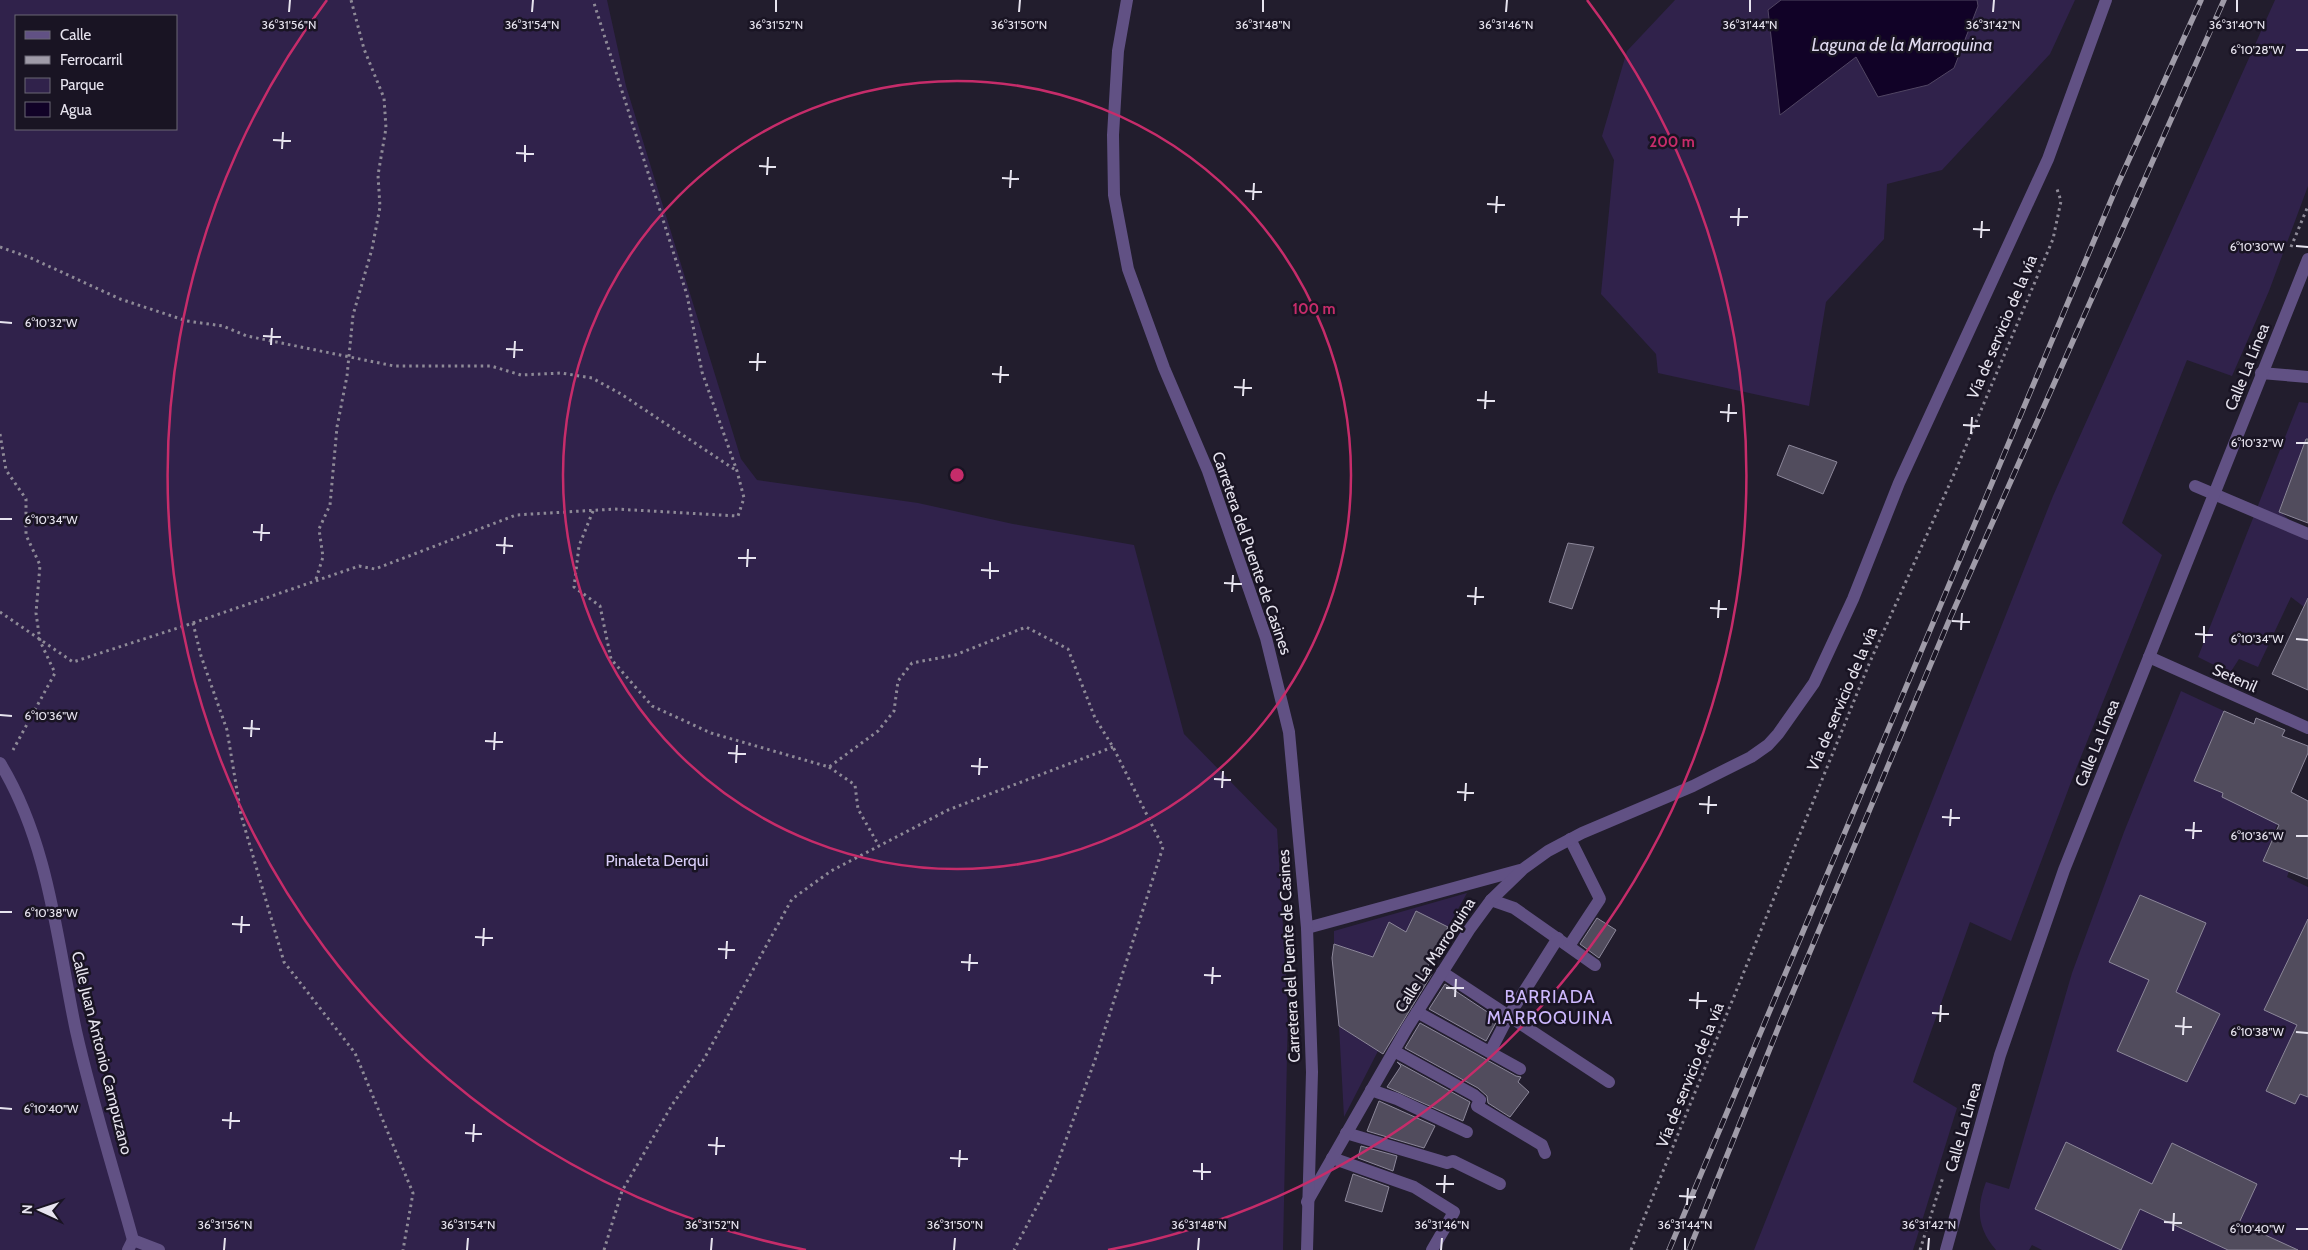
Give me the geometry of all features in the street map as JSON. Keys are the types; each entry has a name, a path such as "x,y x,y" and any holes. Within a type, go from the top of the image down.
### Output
{"street":[{"name":"Carretera del Puente de Casines","path":"1127,0 1118,51 1114,195 1128,270 1164,368 1208,471 1266,638 1288,732 1307,928 1312,1072 1307,1250"},
{"path":"2048,159 2106,0"},
{"name":"Calle La Marroquina","path":"1307,1202 1417,1012 1469,930 1491,900 1523,870 1548,851 1570,839 1693,786 1751,757 1768,746 1778,734 1814,683 1853,599 1903,474 2048,159"},
{"name":"Calle La Línea","path":"1946,1250 2000,1055 2064,870 2308,259"},
{"path":"2261,373 2308,377"},
{"path":"2195,486 2308,534"},
{"name":"Setenil","path":"2149,657 2308,728"},
{"name":"Calle Juan Antonio Campuzano","path":"2,765 15,787 44,870 77,1033 130,1245 159,1250"},
{"path":"1569,946 1600,899 1570,839"},
{"path":"1307,928 1523,870"},
{"path":"1491,900 1514,908 1595,965"},
{"path":"1490,1052 1508,1017 1558,938"},
{"path":"1442,972 1609,1082"},
{"path":"1417,1012 1520,1069"},
{"path":"1394,1050 1474,1095 1480,1100 1477,1106 1542,1145 1545,1153"},
{"path":"1371,1090 1397,1099 1467,1132"},
{"path":"1346,1133 1447,1163 1453,1161 1500,1184"},
{"path":"1332,1158 1414,1187 1454,1212 1432,1250"}],"path":[{"path":"316,579 323,557 319,530 330,505 336,427 349,357 353,315 372,249 380,207 378,175 386,128 384,98 364,49 350,0"},
{"path":"0,612 73,662 193,623 316,579 359,566 376,569 516,515 615,509 738,516 744,498 737,471 702,372 687,295 594,0"},
{"name":"Vía de servicio de la vía","path":"1631,1250 1869,664 1955,472 2053,239 2061,201 2048,159"},
{"path":"0,246 120,299 187,321 224,326 247,336 394,366 491,366 521,374 561,373 592,378 621,394 737,471"},
{"path":"0,434 6,470 26,499 26,535 40,565 36,613 40,641 55,673 2,765"},
{"path":"593,511 579,546 574,587 600,606 611,659 652,706 711,733 829,767 855,785 858,809 878,846"},
{"path":"193,623 201,656 227,730 241,815 284,962 354,1053 413,1193 403,1250"},
{"path":"829,767 878,731 889,718 894,711 898,681 912,663 955,655 1026,627 1068,649 1095,718 1113,747 1163,847 1095,1060 1052,1178 1014,1250"},
{"path":"604,1250 622,1192 672,1105 704,1059 792,900 831,871 948,810 1113,747"}],"green space":[{"name":"Pinaleta Derqui","path":"0,0 607,0 626,86 741,459 757,480 918,503 1013,524 1134,545 1184,734 1277,829 1288,1008 1283,1250 0,1250"},
{"path":"1675,0 2075,0 2050,54 1942,170 1887,184 1884,239 1826,302 1809,406 1658,373 1656,354 1601,294 1614,160 1602,136 1627,51"},
{"path":"2275,0 2308,0 2308,186 2269,291 2232,376 2187,360 2122,523 2162,555 2076,769 2011,941 1970,922 1913,1082 1957,1108 1913,1250 1754,1250 2053,496"},
{"path":"2299,402 2308,403 2308,443 2305,442 2279,511 2308,536 2308,610 2291,597 2258,667 2239,659 2230,673 2198,657"},
{"path":"2181,691 2224,711 2195,781 2223,793 2222,797 2247,809 2280,817 2263,861 2289,871 2287,877 2308,887 2308,946 2297,941 2265,1010 2297,1025 2266,1090 2295,1104 2300,1094 2308,1097 2308,1250 2042,1250 2032,1245 2029,1250 1996,1250 1985,1234 1980,1218 1983,1191 1986,1182 2009,1189 2072,973 2124,832"},
{"path":"1467,893 1448,927 1416,911 1406,932 1389,923 1373,957 1334,944 1334,931"},
{"path":"1339,1026 1378,1051 1344,1117"}],"water":[{"name":"Laguna de la Marroquina","path":"1781,0 1977,0 1978,6 1954,68 1928,85 1878,97 1856,57 1780,115 1768,10"}],"building":[{"path":"2306,439 2308,439 2308,523 2279,512"},
{"path":"1789,445 1837,462 1823,494 1777,475"},
{"path":"1568,543 1594,547 1572,609 1549,602"},
{"path":"2308,598 2308,690 2272,674"},
{"path":"2224,711 2254,724 2256,718 2285,730 2282,736 2308,746 2308,753 2291,792 2308,801 2308,879 2263,861 2279,825 2222,797 2223,793 2194,781"},
{"path":"2140,895 2206,923 2176,992 2220,1014 2187,1082 2117,1051 2149,980 2109,962"},
{"path":"1416,911 1448,927 1426,970 1432,974 1383,1054 1339,1026 1332,958 1334,944 1373,957 1389,922 1406,932"},
{"path":"1597,918 1616,930 1599,958 1580,944"},
{"path":"2308,919 2308,1097 2300,1094 2295,1104 2266,1091 2297,1025 2264,1010"},
{"path":"1445,984 1498,1019 1486,1041 1429,1009"},
{"path":"1420,1023 1521,1077 1518,1082 1529,1092 1510,1117 1488,1103 1487,1096 1478,1088 1405,1048"},
{"path":"1397,1062 1470,1102 1463,1121 1387,1087 1401,1066"},
{"path":"1379,1101 1435,1126 1424,1148 1367,1131"},
{"path":"2066,1142 2152,1184 2172,1143 2257,1184 2239,1223 2298,1250 2228,1250 2140,1209 2121,1250 2035,1209"},
{"path":"1361,1146 1397,1156 1393,1171 1358,1158"},
{"path":"1353,1174 1389,1187 1382,1212 1345,1201"}],"railway":[{"path":"1669,1250 2117,186 2201,0"},
{"path":"1689,1250 1783,1016 1948,623 2224,0"}],"district":[{"name":"BARRIADA MARROQUINA","path":"1550,1007"}]}
